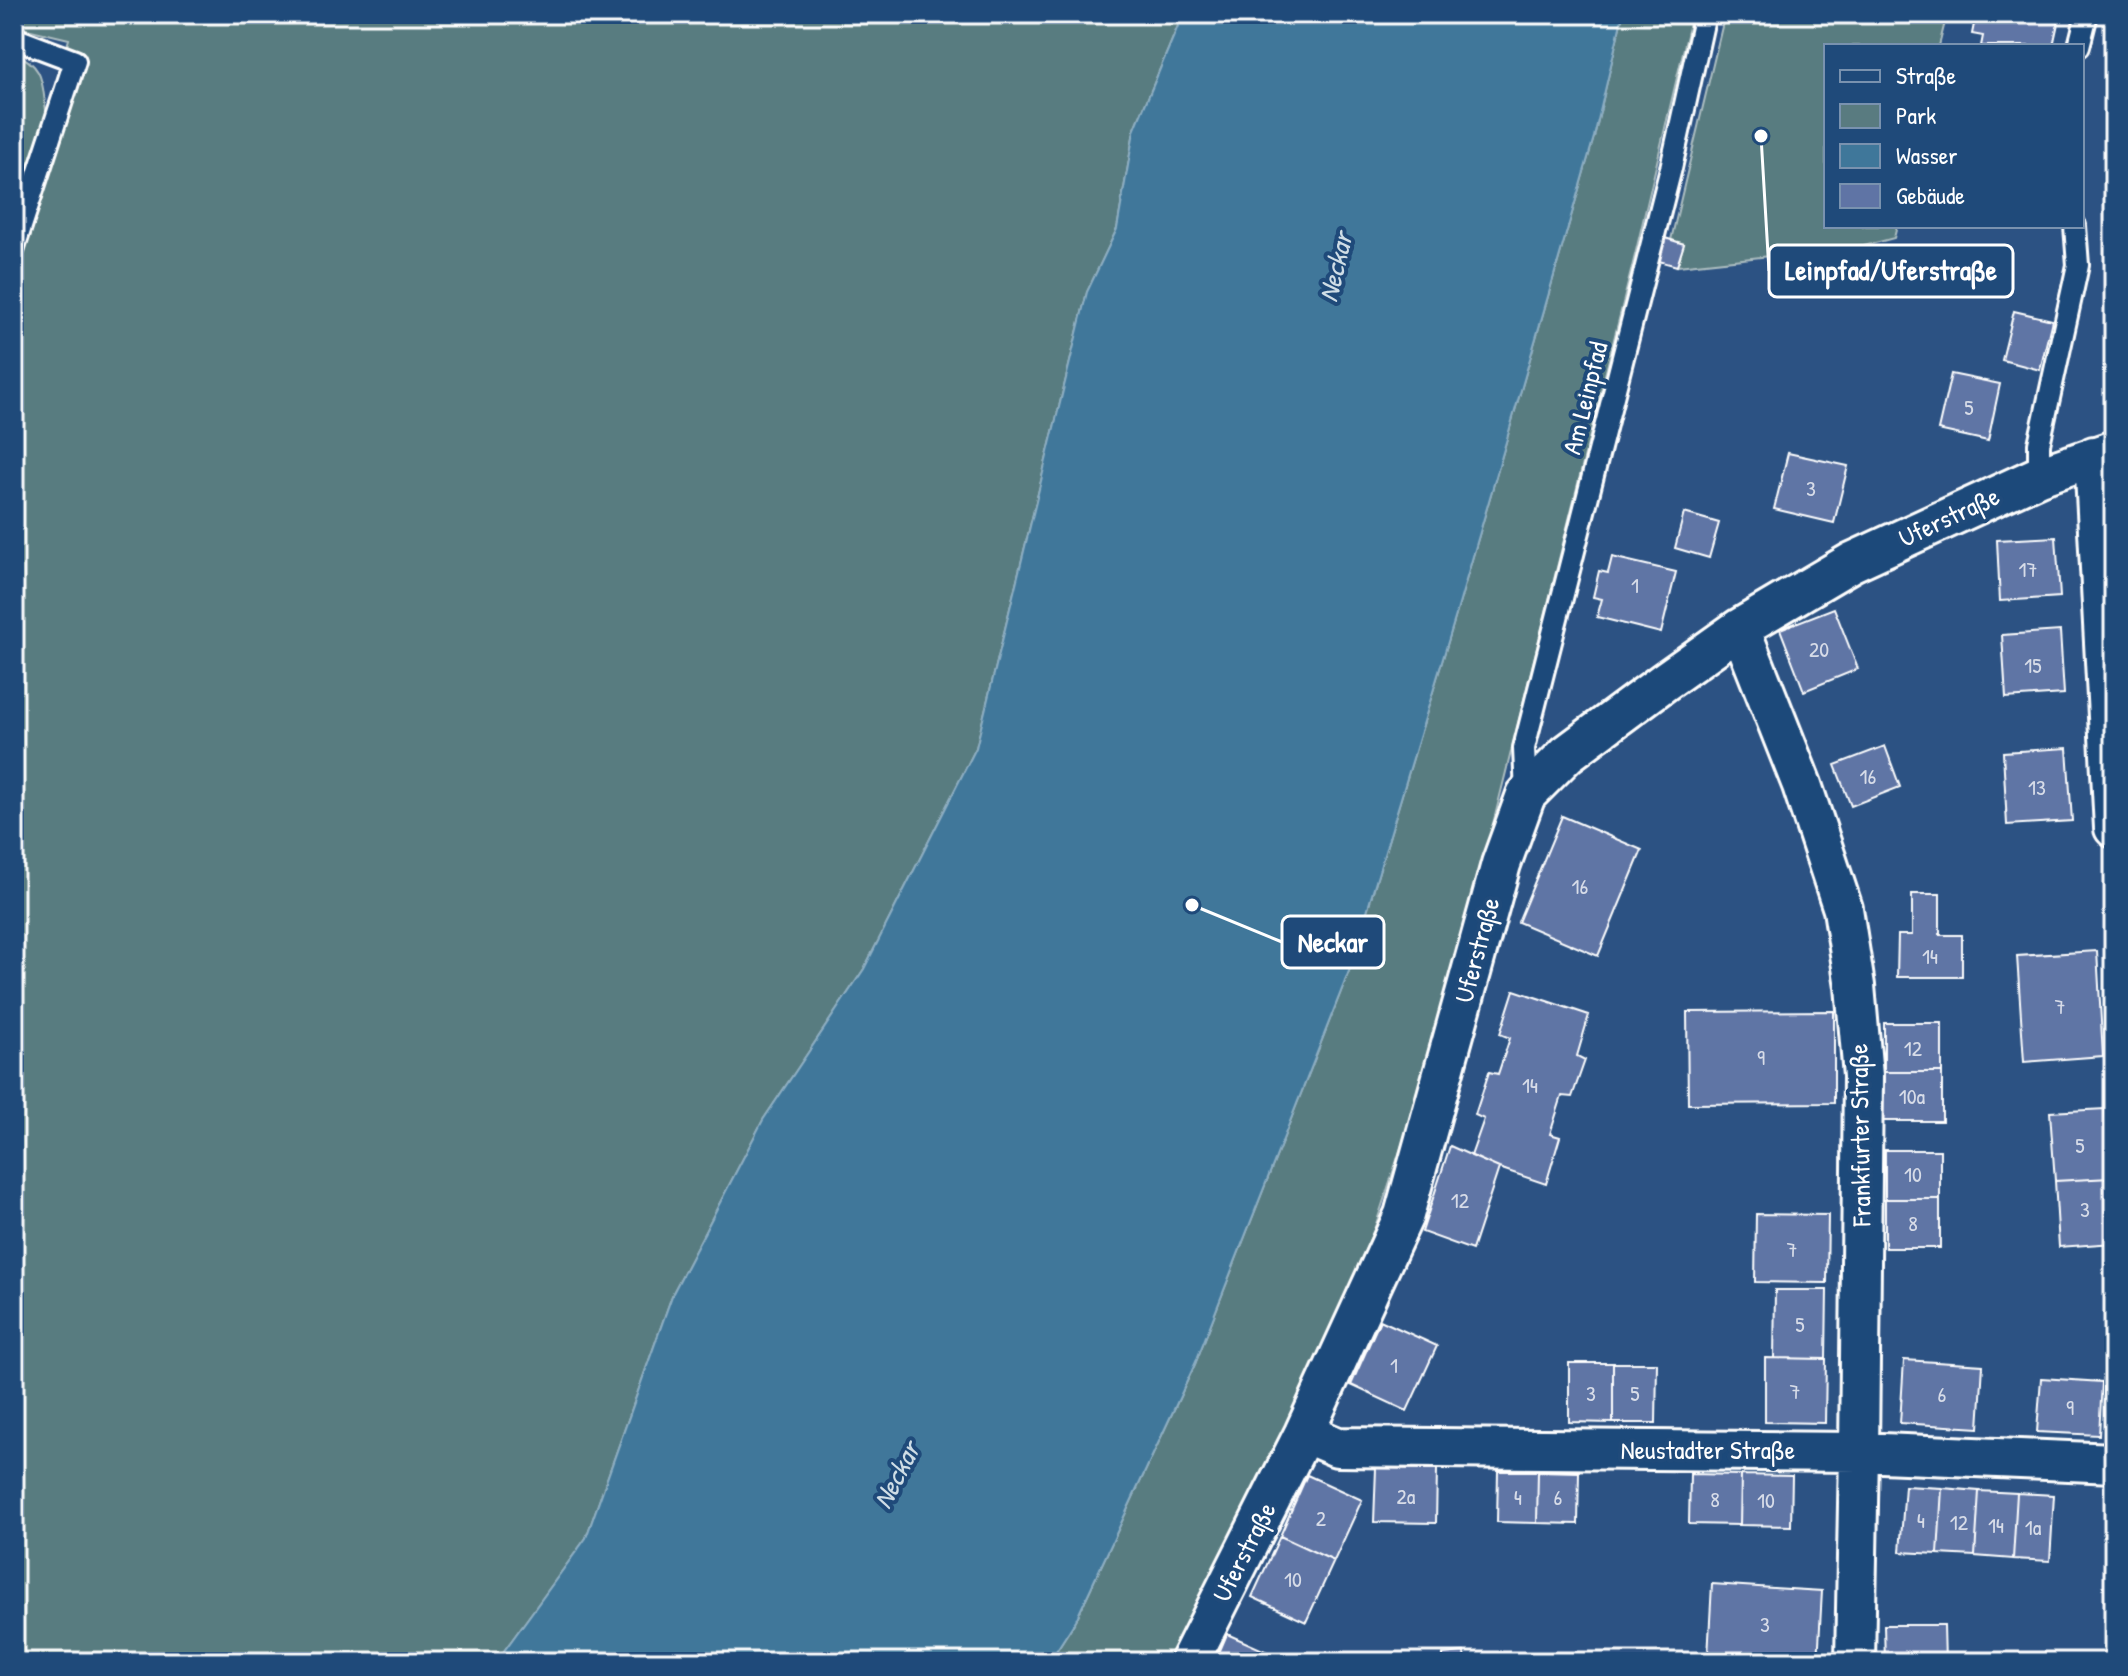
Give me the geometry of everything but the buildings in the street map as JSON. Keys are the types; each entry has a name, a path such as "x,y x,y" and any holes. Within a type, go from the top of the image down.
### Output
{"street":[{"name":"Uferstraße","path":"1189,1662 1304,1433 1404,1215 1501,864 1526,795 1567,754 1740,628 1852,562 2039,476 2104,453"},
{"path":"2104,453 2114,828"},
{"name":"Frankfurter Straße","path":"1740,628 1802,785 1843,909 1855,986 1863,1076 1855,1662"},
{"name":"Neustadter Straße","path":"1304,1433 1337,1447 1859,1452 2114,1463"}],"lane":[{"name":"Am Leinpfad","path":"1526,795 1524,748 1671,168 1705,14"},
{"path":"2080,44 2087,14"},
{"path":"14,38 75,61 14,248"},
{"path":"2039,476 2039,444 2078,265 2075,228"}],"green space":[{"path":"14,14 1183,14 1134,131 1117,229 1087,292 976,748 864,969 763,1120 673,1293 586,1538 496,1662 14,1662 14,53 38,71 47,116 69,39 14,26"},
{"path":"1623,14 1692,14 1487,848 1418,1096 1374,1230 1273,1460 1170,1662 1049,1662 1076,1620 1195,1364 1349,971 1594,137"},
{"path":"1725,14 1947,14 1940,44 1824,44 1824,228 1896,228 1894,238 1864,246 1677,266 1684,244 1671,240"}],"water":[{"path":"1183,14 1623,14 1594,137 1349,971 1195,1364 1076,1620 1049,1662 496,1662 586,1538 673,1293 763,1120 864,969 976,748 1087,292 1117,229 1134,131"}],"place":[{"name":"Leinpfad/Uferstraße","path":"1761,136"},
{"name":"Neckar","path":"1192,905"}]}
